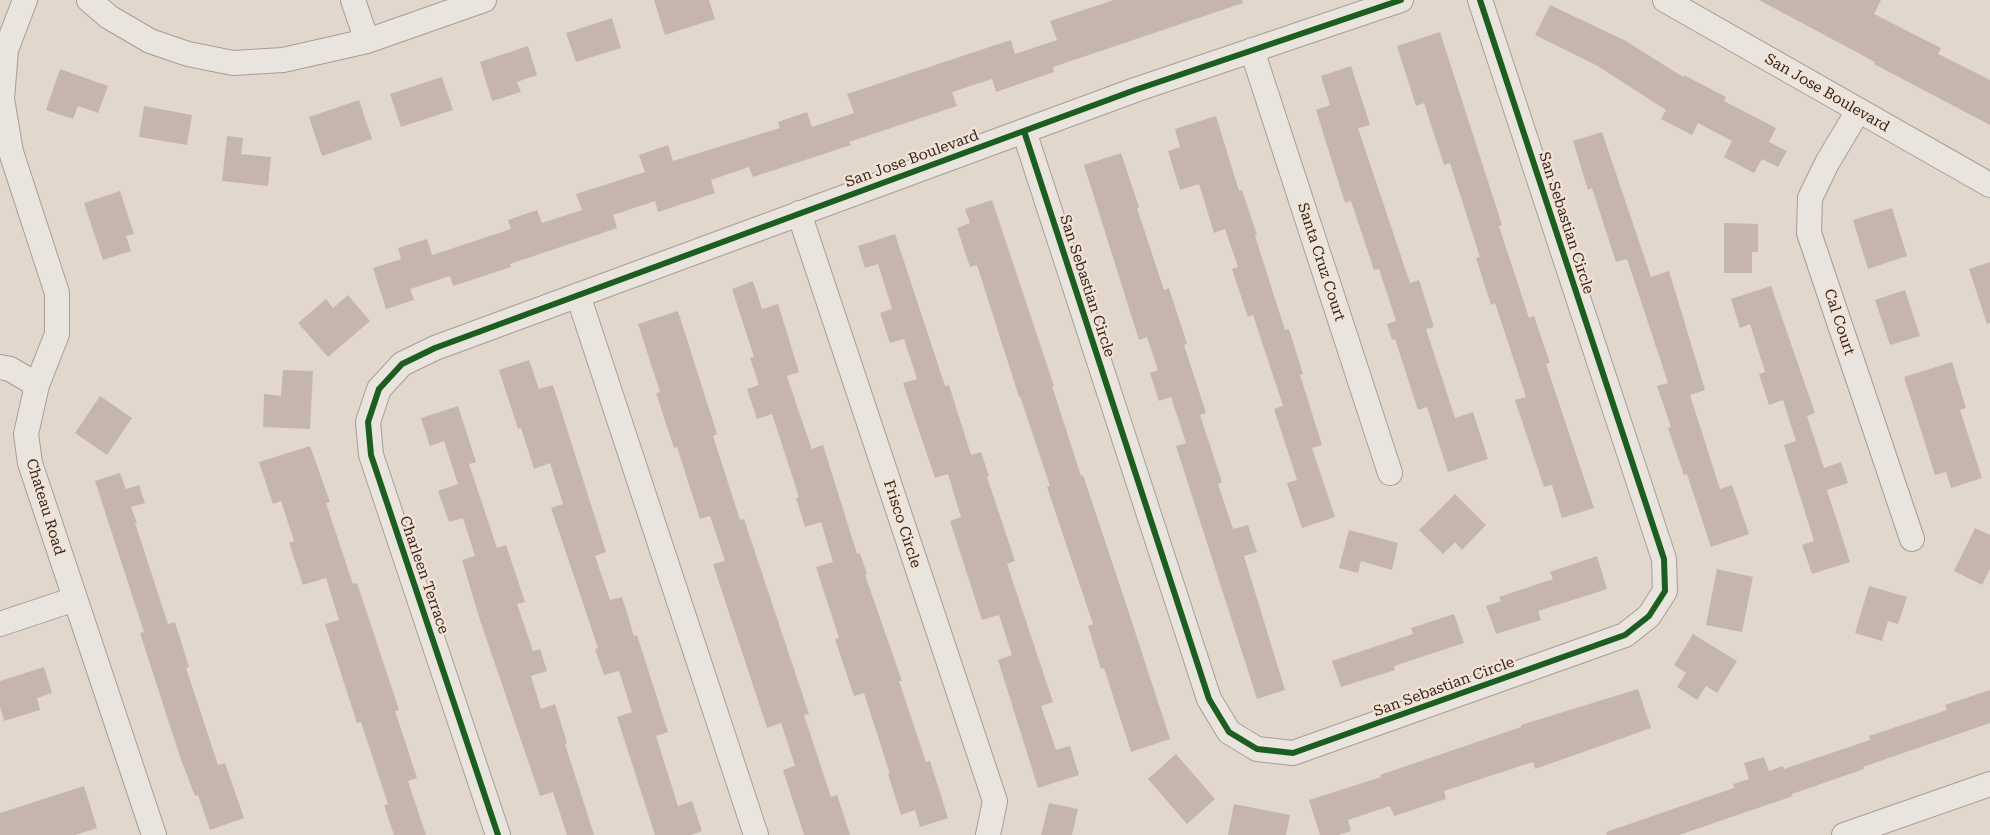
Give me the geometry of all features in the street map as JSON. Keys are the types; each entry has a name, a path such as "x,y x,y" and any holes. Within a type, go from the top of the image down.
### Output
{"street":[{"name":"Chateau Road","path":"25,0 6,50 2,99 12,152 57,293 57,334 38,385 26,434 30,463 154,835"},
{"path":"89,0 109,17 150,40 188,54 233,63 283,60 367,41 484,0"},
{"path":"353,0 367,41"},
{"name":"San Jose Boulevard","path":"435,348 1024,131 1401,0"},
{"name":"San Sebastian Circle","path":"1024,131 1209,699 1229,732 1257,748 1293,753 1625,635 1649,616 1665,591 1664,559 1480,0"},
{"name":"San Jose Boulevard","path":"1665,0 1990,185"},
{"name":"Santa Cruz Court","path":"1252,50 1390,473"},
{"name":"Cal Court","path":"1858,111 1827,163 1810,198 1809,233 1912,538"},
{"name":"Frisco Circle","path":"799,213 995,801 988,835"},
{"path":"578,295 756,835"},
{"name":"Charleen Terrace","path":"435,348 402,364 379,388 368,422 371,455 498,835"},
{"path":"0,367 10,369 38,385"},
{"path":"0,624 75,599"},
{"path":"1844,835 1990,784"}],"building":[{"path":"654,0 709,0 715,19 665,35"},
{"path":"1114,0 1242,0 1243,3 1053,67 1054,72 996,92 992,79 952,92 957,106 849,142 851,145 753,177 749,167 711,180 715,193 658,212 655,201 613,215 617,228 453,286 450,276 410,289 414,300 386,309 373,268 401,259 398,248 427,239 432,255 511,229 508,220 537,210 542,223 582,210 576,194 645,172 639,155 668,145 673,161 780,128 778,122 807,112 812,127 854,113 847,94 1011,40 1015,54 1057,40 1050,21"},
{"path":"1759,0 1881,0 1874,14 1941,48 1938,54 1990,80 1990,125 1874,64 1875,62"},
{"path":"1550,5 1626,41 1683,77 1684,75 1726,97 1724,101 1776,128 1769,142 1787,151 1778,167 1762,159 1754,173 1724,157 1732,141 1698,123 1692,135 1661,119 1666,110 1596,65 1535,35"},
{"path":"612,18 621,48 576,62 566,33"},
{"path":"1440,32 1502,225 1499,226 1529,318 1534,316 1550,363 1546,364 1594,508 1562,518 1552,485 1544,487 1515,400 1526,397 1495,303 1491,305 1476,258 1480,257 1450,163 1444,165 1424,103 1416,106 1397,46"},
{"path":"528,46 537,75 517,82 521,92 492,101 480,62"},
{"path":"1351,66 1370,125 1358,128 1410,283 1419,280 1434,327 1426,329 1455,418 1473,412 1488,459 1448,472 1427,407 1418,410 1395,339 1392,340 1387,324 1396,321 1379,269 1374,270 1351,201 1345,203 1316,110 1330,105 1321,76"},
{"path":"60,69 108,86 98,113 78,106 73,119 46,110"},
{"path":"442,77 453,110 401,127 390,94"},
{"path":"359,100 372,139 322,156 309,117"},
{"path":"144,106 192,115 187,145 139,137"},
{"path":"1216,116 1239,191 1242,190 1257,235 1255,236 1285,330 1289,329 1303,374 1300,375 1322,445 1312,448 1335,517 1302,528 1287,483 1297,480 1274,409 1283,406 1253,315 1248,317 1232,269 1238,267 1225,229 1214,233 1199,184 1180,190 1168,151 1180,147 1175,129"},
{"path":"1602,132 1651,277 1669,271 1705,390 1690,395 1720,489 1732,485 1749,534 1711,547 1687,474 1684,475 1668,428 1671,427 1657,386 1668,383 1627,259 1616,262 1592,188 1588,190 1573,141"},
{"path":"227,136 243,138 241,154 271,157 268,186 222,181"},
{"path":"1121,153 1164,290 1169,288 1187,344 1184,345 1206,413 1200,415 1222,482 1218,484 1233,529 1248,525 1257,552 1244,556 1285,690 1257,699 1176,446 1186,443 1171,397 1159,401 1150,373 1158,370 1147,337 1139,340 1084,165"},
{"path":"120,191 134,234 126,236 131,251 103,260 84,203"},
{"path":"992,200 1054,386 1052,386 1081,476 1083,475 1170,739 1131,752 1104,668 1101,669 1088,626 1093,624 977,265 970,267 957,228 970,223 965,209"},
{"path":"1892,208 1907,256 1868,269 1853,220"},
{"path":"1724,223 1758,224 1758,252 1752,252 1752,273 1724,273"},
{"path":"895,234 945,386 949,385 971,455 981,452 989,476 987,477 1015,561 1007,564 1053,702 1041,706 1056,750 1070,746 1079,775 1038,788 998,660 1012,655 999,615 982,620 950,521 961,517 948,474 935,478 903,383 917,379 904,339 890,343 880,313 892,309 878,264 865,268 858,246"},
{"path":"1990,262 1990,323 1987,324 1969,269"},
{"path":"753,281 762,309 778,304 799,372 787,376 812,449 823,445 857,554 860,553 867,574 865,575 902,681 899,681 926,762 930,761 948,818 920,827 915,810 901,815 864,693 854,696 835,639 839,638 816,567 833,562 821,522 805,527 796,498 799,497 772,414 757,419 747,389 759,385 750,358 754,357 732,289"},
{"path":"1771,286 1815,413 1807,416 1824,468 1841,462 1848,483 1827,490 1850,562 1812,574 1802,545 1814,541 1784,445 1796,441 1783,400 1769,405 1759,374 1765,372 1750,324 1740,328 1731,299"},
{"path":"1905,290 1920,336 1890,345 1875,300"},
{"path":"348,295 370,321 328,357 298,323 326,299 333,308"},
{"path":"678,311 717,434 713,436 740,520 744,519 809,714 804,715 831,797 837,795 850,835 804,835 783,770 795,766 781,723 767,728 713,564 725,561 710,516 700,519 677,447 674,448 656,393 660,392 638,324"},
{"path":"529,360 539,389 553,385 606,552 595,556 610,600 622,597 634,636 637,635 668,732 656,736 678,806 692,801 702,831 691,835 655,835 617,717 632,712 619,671 604,675 595,649 598,648 551,508 563,504 550,463 534,469 499,370"},
{"path":"1952,362 1966,408 1960,410 1982,478 1951,488 1946,472 1935,475 1904,377"},
{"path":"283,370 313,371 310,429 263,427 264,394 281,396"},
{"path":"100,396 132,418 107,455 75,433"},
{"path":"458,406 476,462 469,464 497,548 506,545 525,602 517,604 533,651 540,649 547,671 531,676 541,709 555,704 567,743 565,744 594,835 567,835 553,792 540,796 462,560 475,556 463,518 449,522 438,491 458,484 444,441 430,446 421,418"},
{"path":"310,446 330,502 326,503 353,584 357,583 399,710 395,711 417,778 408,781 426,835 394,835 384,805 388,804 361,722 357,723 325,624 339,620 326,578 303,585 289,543 294,541 281,501 273,504 259,462"},
{"path":"120,473 126,489 139,485 145,503 131,507 137,523 135,523 168,624 175,622 189,667 186,668 218,765 225,763 244,818 210,830 198,795 195,796 180,757 140,633 144,632 95,481"},
{"path":"1455,494 1486,525 1462,550 1455,542 1443,554 1419,530"},
{"path":"1975,528 1990,535 1990,569 1982,585 1954,571"},
{"path":"1349,530 1398,543 1392,570 1361,561 1358,573 1339,568"},
{"path":"1597,556 1607,589 1538,611 1541,620 1496,634 1486,606 1501,601 1499,597 1553,579 1550,572"},
{"path":"1717,569 1753,577 1742,632 1706,625"},
{"path":"1869,586 1907,597 1898,624 1888,621 1882,641 1855,633"},
{"path":"1454,614 1464,643 1394,666 1395,670 1341,687 1332,661 1413,634 1411,628"},
{"path":"1693,634 1737,661 1717,693 1706,686 1697,700 1677,687 1686,673 1674,665"},
{"path":"44,667 52,693 37,698 40,710 4,721 0,707 0,681"},
{"path":"1638,689 1651,728 1535,769 1533,762 1444,791 1446,799 1394,816 1390,806 1348,820 1351,831 1338,835 1320,835 1309,800 1381,777 1380,775 1521,727 1521,725"},
{"path":"1990,690 1990,723 1863,767 1864,769 1792,794 1793,796 1679,835 1607,835 1606,832 1734,788 1733,784 1749,779 1744,763 1764,757 1769,771 1783,766 1784,769 1870,740 1869,736 1947,710 1945,705"},
{"path":"1176,754 1215,799 1187,824 1148,779"},
{"path":"84,786 97,828 75,835 0,835 0,813"},
{"path":"1049,803 1078,809 1072,835 1041,835"},
{"path":"1234,804 1290,815 1286,835 1228,835"}],"cycle path":[{"path":"498,835 371,455 368,422 379,389 402,364 435,348 1135,90 1401,0"},
{"path":"1024,131 1209,699 1229,732 1257,749 1293,753 1625,635 1649,616 1665,591 1664,559 1480,0"}]}
